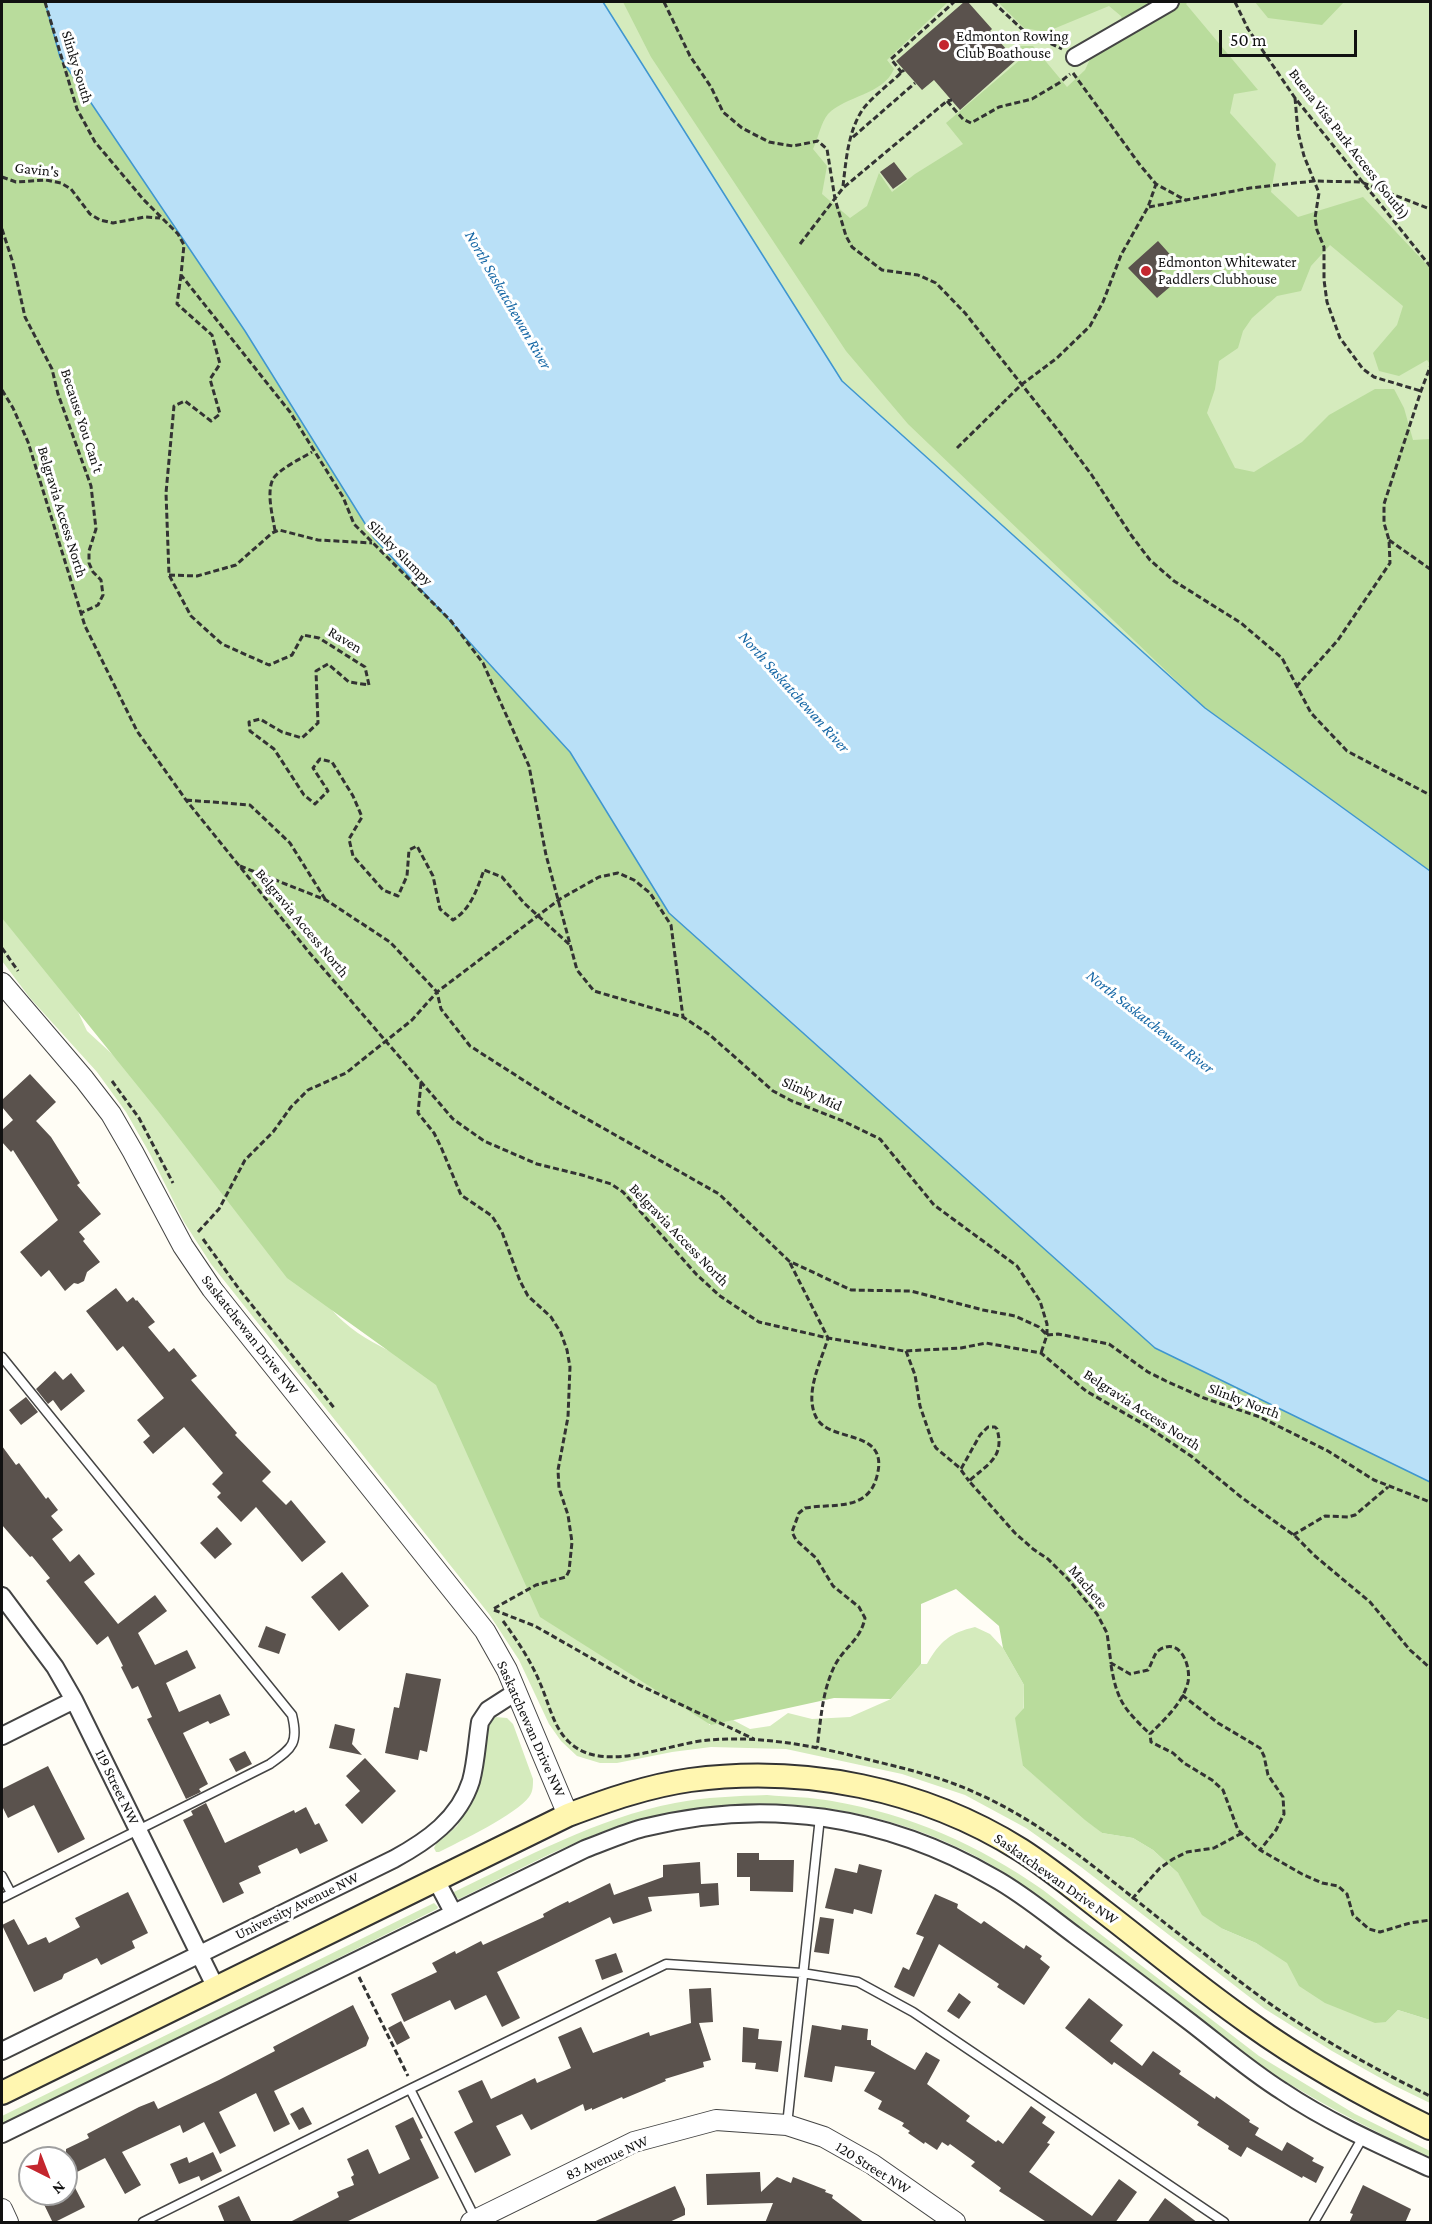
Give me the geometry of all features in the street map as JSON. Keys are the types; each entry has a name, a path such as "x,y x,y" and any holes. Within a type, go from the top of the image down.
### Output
{"main road":[{"name":"Saskatchewan Drive NW","path":"568,1815 644,1790 688,1780 743,1775 804,1777 860,1786 933,1806 970,1822 1023,1851 1250,2024 1294,2054 1366,2095 1431,2128"},
{"path":"2,2093 568,1815"}],"street":[{"path":"1074,64 1170,2"},
{"name":"Saskatchewan Drive NW","path":"2,983 111,1114 134,1152 183,1246 212,1289 485,1631 507,1670 568,1815"},
{"name":"119 Street NW","path":"2,1596 55,1667 74,1700 216,1988"},
{"name":"University Avenue NW","path":"2,2051 394,1859 434,1834 455,1813 467,1790 471,1780 483,1714 516,1692"},
{"path":"2,1736 74,1700"},
{"path":"2,2134 585,1849 642,1829 696,1817 749,1812 820,1816 894,1832 946,1852 996,1879 1042,1910 1282,2091 1362,2137 1431,2168"},
{"path":"436,1880 453,1912"},
{"name":"83 Avenue NW","path":"475,2222 634,2142 716,2120 787,2124"},
{"name":"120 Street NW","path":"787,2124 824,2137 872,2164 954,2223"},
{"path":"2,2209 8,2223"}],"lane":[{"path":"2,1357 292,1715 296,1731 290,1749 270,1764 2,1898"},
{"path":"787,2124 820,1816"},
{"path":"2,1876 11,1893"},
{"path":"143,2223 666,1964 802,1973 858,1982 913,2012 1224,2223"},
{"path":"412,2088 475,2222"},
{"path":"1314,2223 1362,2137"}],"path":[{"name":"Slinky South","path":"45,2 77,109 95,142 143,200 162,218"},
{"path":"663,2 685,48 711,87 723,112 742,128 769,142 793,146 818,141 827,149 835,199 846,236 852,247 882,270 918,275 936,283 965,313 1091,474 1150,560 1174,581 1241,623 1282,658 1311,713 1347,751 1431,795"},
{"path":"843,188 848,147 864,108 903,72 891,59 954,2"},
{"path":"993,2 1024,31 1074,64 1140,165 1156,184 1187,201"},
{"name":"Buena Visa Park Access (South)","path":"1235,2 1248,29 1295,98 1431,266"},
{"path":"800,244 843,188 950,101 963,119 971,123 999,107 1032,99 1059,83 1074,64"},
{"path":"851,138 915,83"},
{"path":"1295,98 1298,132 1304,156 1319,193 1315,218 1324,247 1327,302 1340,338 1363,369 1374,377 1420,391"},
{"name":"Gavin's","path":"2,177 16,182 46,180 61,183 71,189 90,214 100,220 113,223 145,217 162,218"},
{"path":"1148,207 1187,201 1205,195 1314,181 1361,182 1431,209"},
{"path":"957,448 1022,385 1057,358 1090,326 1103,302 1121,255 1148,207 1156,184"},
{"path":"162,218 178,234 184,245 182,275"},
{"name":"Because You Can't","path":"2,229 25,317 52,369 58,394 91,486 96,528 89,551 89,563 93,572 101,580 103,595 98,606 81,613"},
{"name":"Slinky Slumpy","path":"182,275 290,412 343,497 354,524 452,621 483,663 529,766 546,855 560,899"},
{"name":"Raven","path":"182,275 177,304 212,334 220,364 210,379 220,414 211,421 185,401 174,406 166,493 169,575 191,616 222,644 269,664 292,655 303,635 320,638 365,667 369,685 349,682 328,664 316,671 318,723 302,738 282,732 260,719 249,722 250,730 274,748 304,795 315,804 327,791 313,768 320,759 332,762 353,796 362,817 349,839 353,856 382,890 398,896 407,876 409,850 417,846 434,876 440,909 453,920 464,913 484,870 502,877 539,917"},
{"path":"1296,687 1338,640 1390,563 1389,540 1384,523 1384,504 1420,391 1431,367"},
{"name":"Belgravia Access North","path":"2,390 28,442 85,626 137,731 186,800 308,951 453,1119 484,1141 537,1164 611,1184 623,1192 720,1296 759,1322 828,1338 906,1351 961,1348 986,1344 1041,1353 1086,1391 1145,1425 1191,1456 1241,1497 1293,1534 1315,1556 1370,1602 1410,1650 1431,1668"},
{"path":"275,531 271,502 274,477 313,452"},
{"path":"169,575 197,576 236,565 279,530 329,541 372,543"},
{"path":"1389,540 1431,569"},
{"path":"186,800 250,805 290,843 326,900"},
{"path":"238,865 326,900 390,942 436,992 441,1009 470,1046 560,1103 719,1194 789,1261 851,1290 911,1291 983,1310 1016,1316 1039,1326 1047,1335 1041,1353"},
{"path":"198,1232 219,1209 244,1161 273,1132 291,1107 308,1090 346,1073 412,1020 436,992 539,917 560,899 599,877 618,873 634,880 650,893 671,925 683,1017"},
{"name":"Slinky Mid","path":"560,899 577,970 594,991 683,1017 710,1035 773,1091 880,1139 934,1205 1017,1266 1040,1301 1047,1324 1047,1335"},
{"path":"539,917 572,947"},
{"path":"2,948 21,974"},
{"path":"107,1076 122,1093 138,1118 178,1192"},
{"path":"421,1083 418,1113 434,1132 461,1195 492,1216 502,1232 528,1296 551,1317 561,1333 570,1367 567,1430 558,1470 559,1488 568,1515 572,1542 569,1571 566,1576 536,1585 493,1609"},
{"path":"193,1222 239,1289 340,1417"},
{"path":"789,1261 828,1338 813,1386 812,1406 817,1420 825,1427 855,1437 872,1447 880,1467 876,1481 860,1502 804,1508 799,1513 792,1532 796,1540 816,1558 833,1586 859,1607 865,1617 859,1635 837,1663 825,1689 817,1748"},
{"name":"Slinky North","path":"1047,1335 1058,1334 1108,1344 1148,1372 1166,1381 1204,1398 1260,1417 1328,1451 1374,1480 1431,1502"},
{"path":"906,1351 915,1375 920,1406 936,1448 961,1469 980,1435 988,1427 995,1427 999,1437 997,1456 969,1480"},
{"name":"Machete","path":"961,1469 1015,1533 1048,1559 1097,1614 1107,1633 1115,1690 1126,1709 1150,1734"},
{"path":"1293,1534 1325,1516 1355,1515 1388,1486"},
{"path":"493,1609 513,1634"},
{"path":"493,1609 535,1626 635,1683 756,1739"},
{"path":"1111,1663 1130,1674 1141,1673 1148,1670 1156,1652 1165,1647 1176,1648 1184,1656 1188,1666 1188,1682 1168,1716 1150,1734 1151,1742 1173,1753 1223,1790 1238,1830 1260,1850 1302,1874 1338,1887 1347,1894 1353,1916 1369,1929 1380,1932 1410,1923 1431,1920"},
{"path":"1182,1695 1218,1722 1260,1748 1268,1775 1283,1797 1284,1814 1276,1830 1260,1850"},
{"path":"1132,1899 1160,1868 1173,1859 1187,1852 1214,1848 1242,1833"},
{"path":"352,1961 412,2088"}],"green space":[{"path":"2,2 45,2 60,57 245,331 374,538 570,752 669,913 1155,1348 1430,1482 1430,2020 1398,2010 1386,2022 1375,2023 1325,2003 1299,1986 1287,1963 1256,1943 1223,1929 1202,1915 1178,1873 1153,1850 1133,1838 1102,1833 1023,1766 1015,1718 1024,1708 1024,1685 1003,1648 999,1626 956,1589 921,1604 921,1664 891,1699 834,1698 711,1725 540,1617 436,1385 287,1278 158,1111 2,918"},
{"path":"603,2 1430,2 1430,871 1205,708 842,381"},
{"path":"623,2 948,2 887,60 894,69 889,78 873,90 835,108 823,121 813,149 827,166 822,194 850,218 867,206 879,173 892,192 915,174 963,144 946,123 1021,59 1018,46 1033,46 1067,87 1085,70 1091,57 1127,32 1121,16 1109,6 1046,32 1024,28 998,2 1188,2 1186,4 1258,90 1234,94 1230,113 1276,164 1271,192 1298,217 1363,197 1430,268 1430,364 1427,360 1399,376 1379,371 1373,353 1397,325 1403,306 1330,245 1311,266 1301,291 1277,296 1252,318 1243,331 1238,348 1219,361 1215,389 1207,413 1235,468 1254,472 1302,442 1329,415 1375,389 1394,389 1404,408 1413,440 1430,439 1430,871 1205,708 908,424 846,351 651,57"},
{"path":"1255,2 1344,2 1322,25 1268,18"},
{"path":"2,879 71,997 87,1031 123,1064 308,1271 329,1306 344,1322 388,1350 454,1375 707,1700 709,1725 733,1720 750,1729 770,1726 788,1713 812,1719 850,1717 891,1699 921,1664 927,1664 936,1649 952,1635 975,1627 990,1634 1003,1648 1024,1685 1023,1766 1102,1833 1133,1838 1153,1850 1178,1873 1223,1929 1256,1943 1386,2022 1398,2010 1430,2020 1430,2103 1332,2051 1265,2009 1081,1867 1026,1828 965,1795 902,1774 786,1749 711,1747 617,1763 600,1763 577,1756 561,1741 549,1724 519,1660 489,1614 211,1264 184,1222 126,1112 97,1072 30,998 2,961"},
{"path":"495,1717 507,1718 513,1724 533,1779 531,1793 523,1804 501,1819 460,1842 436,1852 434,1848 436,1844 457,1826 473,1799 487,1728"},
{"path":"767,1795 824,1800 888,1814 968,1845 994,1859 1043,1890 1259,2056 1355,2114 1430,2151 1430,2158 1311,2097 1265,2069 1023,1885 955,1846 908,1827 859,1814 808,1806 757,1804 707,1807 656,1816 607,1830 459,1899 454,1896 454,1892 562,1840 618,1818 687,1801"},
{"path":"434,1903 437,1909 2,2125 2,2116"}],"water":[{"name":"North Saskatchewan River","path":"45,2 603,2 842,381 1205,708 1430,871 1430,1482 1155,1348 669,913 570,752 374,538 245,331 60,57"}],"building":[{"path":"964,2 968,2 1016,60 960,110 934,80 922,90 896,61"},
{"path":"894,162 907,179 893,189 880,172"},
{"name":"Edmonton Whitewater Paddlers Clubhouse","path":"1158,241 1175,260 1159,273 1171,286 1157,298 1128,268"},
{"path":"30,1074 56,1102 36,1121 51,1137 80,1183 77,1185 101,1214 79,1232 85,1239 83,1241 100,1262 87,1272 84,1281 74,1283 65,1291 49,1270 41,1277 20,1252 58,1220 13,1150 11,1152 2,1142 2,1130 13,1120 2,1107 2,1100"},
{"path":"116,1288 127,1302 133,1297 137,1300 155,1322 148,1327 169,1352 174,1348 197,1376 191,1380 237,1433 235,1435 271,1472 262,1481 286,1505 291,1500 326,1542 302,1562 256,1507 241,1522 217,1497 221,1493 212,1484 223,1473 184,1427 153,1454 143,1442 150,1436 137,1420 164,1398 123,1346 117,1351 86,1311"},
{"path":"55,1371 63,1380 71,1373 85,1391 61,1411 53,1400 48,1404 36,1389"},
{"path":"26,1397 38,1412 21,1425 9,1410"},
{"path":"2,1446 16,1465 19,1463 46,1499 48,1497 58,1510 51,1516 63,1530 52,1539 70,1562 79,1554 95,1574 84,1582 118,1624 155,1595 167,1611 138,1633 155,1665 187,1650 196,1668 166,1683 179,1712 220,1694 230,1715 210,1724 208,1721 183,1733 208,1784 199,1789 201,1792 186,1799 147,1719 152,1717 138,1686 132,1689 108,1636 97,1645 46,1581 50,1578 2,1525"},
{"path":"217,1527 232,1544 215,1559 200,1543"},
{"path":"342,1572 369,1606 339,1631 311,1597"},
{"path":"266,1626 286,1634 279,1654 258,1647"},
{"path":"406,1673 441,1679 427,1752 420,1750 418,1760 385,1753 394,1707 399,1708"},
{"path":"335,1724 355,1729 352,1744 362,1755 329,1748"},
{"path":"245,1751 252,1764 236,1772 229,1759"},
{"path":"365,1758 396,1791 362,1824 345,1805 360,1791 346,1776"},
{"path":"48,1766 85,1839 58,1853 34,1805 8,1818 2,1806 2,1789"},
{"path":"206,1803 225,1843 294,1810 295,1813 306,1807 315,1825 319,1823 328,1841 300,1854 297,1848 258,1866 261,1873 239,1883 244,1893 223,1903 183,1820 193,1815 191,1811"},
{"path":"737,1853 759,1853 759,1860 794,1860 793,1892 750,1891 750,1877 737,1877"},
{"path":"700,1862 701,1884 718,1883 719,1905 700,1907 699,1893 648,1897 652,1911 613,1924 610,1917 497,1972 520,2018 502,2027 486,1995 455,2010 450,2000 404,2022 391,1994 437,1972 432,1963 481,1941 483,1945 544,1917 543,1914 568,1901 569,1903 610,1883 614,1895 663,1877 663,1865"},
{"path":"859,1864 882,1870 872,1914 854,1909 853,1914 825,1908 835,1868 857,1873"},
{"path":"128,1892 148,1933 132,1941 135,1948 101,1965 97,1958 64,1974 62,1979 34,1992 2,1925 14,1919 28,1945 46,1937 49,1943 80,1927 75,1918"},
{"path":"935,1894 958,1904 957,1908 981,1924 984,1921 1024,1949 1026,1945 1042,1956 1040,1959 1050,1967 1024,2005 997,1987 999,1984 939,1944 914,1997 894,1987 903,1967 909,1970 924,1937 916,1934"},
{"path":"820,1917 834,1919 829,1954 814,1952"},
{"path":"616,1953 623,1972 602,1980 595,1960"},
{"path":"711,1988 713,2022 699,2023 711,2060 703,2062 704,2067 665,2079 666,2081 592,2110 592,2108 585,2111 583,2104 531,2130 522,2114 496,2126 511,2155 475,2173 454,2132 473,2122 458,2091 482,2080 491,2099 535,2078 537,2083 571,2068 558,2037 581,2027 593,2053 649,2032 650,2036 691,2023 689,1989"},
{"path":"959,1993 971,2002 959,2019 947,2011"},
{"path":"1089,1998 1123,2025 1110,2041 1142,2066 1153,2051 1181,2071 1179,2074 1250,2120 1249,2122 1259,2128 1255,2135 1282,2151 1287,2142 1314,2158 1312,2161 1324,2167 1316,2183 1303,2176 1302,2178 1247,2147 1241,2157 1228,2149 1229,2146 1197,2125 1199,2122 1114,2062 1112,2065 1065,2028"},
{"path":"353,2005 369,2038 366,2046 274,2091 290,2124 274,2132 256,2093 219,2112 236,2146 220,2154 204,2122 183,2133 180,2125 122,2152 141,2185 125,2194 105,2158 78,2172 78,2146 72,2146 89,2138 87,2134 154,2101 158,2109 275,2051 273,2047"},
{"path":"401,2021 410,2038 397,2045 388,2028"},
{"path":"812,2025 841,2030 842,2025 868,2029 867,2040 871,2040 871,2045 915,2070 926,2052 940,2060 927,2084 970,2116 966,2121 996,2142 998,2140 1003,2144 1031,2106 1046,2117 1042,2123 1055,2132 1047,2143 1050,2144 1029,2172 1092,2216 1119,2179 1137,2192 1115,2223 1048,2223 999,2191 1001,2188 971,2166 975,2162 950,2144 948,2146 942,2142 937,2150 925,2142 924,2144 908,2133 910,2131 902,2126 904,2123 878,2109 882,2101 864,2091 875,2072 835,2066 832,2082 804,2077"},
{"path":"743,2027 759,2029 758,2039 782,2041 778,2072 755,2069 756,2063 742,2062"},
{"path":"303,2107 312,2124 299,2130 290,2114"},
{"path":"413,2117 423,2138 420,2139 439,2178 344,2223 288,2223 339,2197 337,2192 354,2185 351,2177 354,2175 347,2159 368,2149 379,2174 410,2159 395,2126"},
{"path":"213,2152 222,2171 201,2181 199,2176 179,2184 170,2164 187,2157 189,2163"},
{"path":"760,2172 761,2192 777,2177 791,2183 793,2177 826,2190 825,2192 833,2195 832,2198 865,2223 765,2223 773,2203 707,2205 706,2174"},
{"path":"1363,2185 1411,2209 1405,2223 1349,2223 1353,2214 1350,2213"},
{"path":"675,2186 685,2209 685,2215 667,2223 591,2223"},
{"path":"78,2193 85,2207 53,2223 45,2206 78,2206"},
{"path":"239,2196 252,2223 225,2223 218,2206"},
{"path":"1165,2198 1198,2223 1147,2223"}],"place":[{"name":"Edmonton Rowing Club Boathouse","path":"944,45"},
{"name":"Edmonton Whitewater Paddlers Clubhouse","path":"1146,271"}]}
